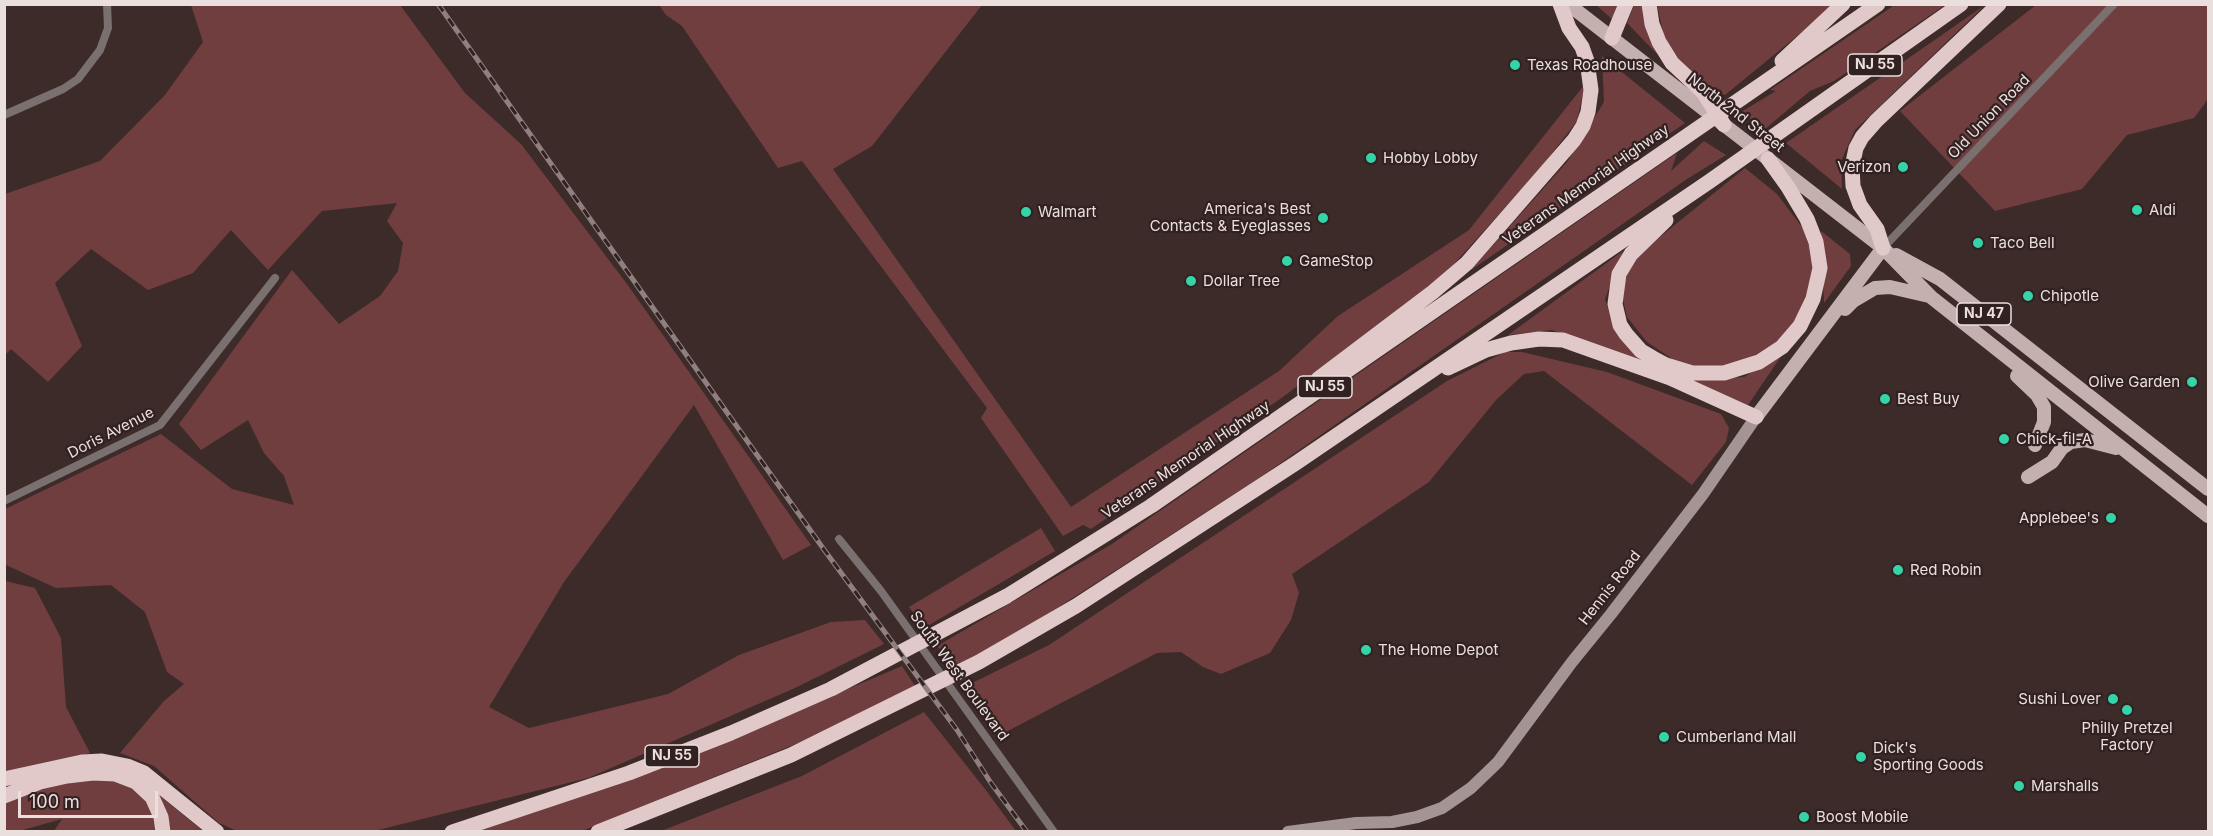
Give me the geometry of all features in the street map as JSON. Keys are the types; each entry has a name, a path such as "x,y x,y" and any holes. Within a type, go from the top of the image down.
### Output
{"highway":[{"path":"1183,484 1449,279 1481,248 1574,140 1588,112 1590,76 1582,47 1569,28 1560,4"},
{"path":"1612,38 1626,4"},
{"path":"1649,4 1652,24 1659,42 1672,63 1703,92 1724,125"},
{"path":"1753,91 1843,4"},
{"name":"Veterans Memorial Highway","path":"452,831 629,774 731,733 857,675 964,619 1061,564 1183,484 1878,4"},
{"name":"NJ 55","path":"598,831 771,763 884,710 979,662 1077,606 1296,463 1710,181 1961,4"},
{"path":"1883,248 1877,229 1860,205 1853,186 1852,167 1856,148 1876,121 1999,4"},
{"path":"1710,181 1631,254 1619,273 1616,291 1615,304 1620,325 1633,343 1641,351 1665,365 1692,373 1724,373 1759,362 1782,347 1792,337 1808,313 1813,299 1820,268 1816,242 1808,219 1768,159"},
{"path":"1296,463 1451,366 1486,350 1524,340 1551,339 1584,346 1670,378 1756,417"},
{"path":"4,779 81,762 102,761 127,766 144,773 217,831"},
{"path":"4,796 40,782 67,776 93,773 116,774 136,783 152,797 161,817 163,831"}],"main road":[{"name":"North 2nd Street","path":"1568,4 1883,248"},
{"name":"NJ 47","path":"1883,248 1931,297 2208,516"},
{"name":"NJ 47","path":"1883,248 1940,279 2208,489"},
{"name":"Hennis Road","path":"1756,417 1883,248"},
{"path":"1818,336 1831,327 1853,301 1875,288 1890,287 1931,297"},
{"path":"1975,332 1982,347 2037,395 2044,406 2044,422 2035,445"},
{"path":"2028,477 2052,462 2062,448 2071,442 2097,441 2127,452"}],"street":[{"path":"4,115 78,80 100,50 108,28 107,4"},
{"name":"Old Union Road","path":"1883,248 2114,4"},
{"name":"Doris Avenue","path":"4,501 160,425 181,402 275,278"},
{"name":"Hennis Road","path":"1288,831 1356,823 1392,822 1411,818 1442,808 1471,788 1498,762 1572,662 1703,494 1756,417"},
{"name":"South West Boulevard","path":"839,539 881,591 1054,831"}],"shaded area":[{"path":"1657,4 1835,5 1725,95 1709,88 1666,47"},
{"path":"1896,4 1945,5 1834,81 1810,91 1765,129 1741,112 1776,91 1770,90"},
{"path":"191,5 400,5 465,93 521,144 627,284 811,545 783,560 694,405 564,582 489,707 529,728 668,694 739,655 831,622 865,620 884,644 795,688 588,778 374,831 237,831 219,823 154,766 120,753 164,701 184,684 167,672 145,612 111,585 56,588 4,564 5,509 161,434 232,489 294,505 284,476 264,453 248,420 201,450 179,424 292,270 339,324 380,296 398,271 403,243 387,221 397,203 322,211 268,270 231,230 193,273 148,290 91,249 55,283 82,346 48,382 11,349 5,355 5,194 100,161 165,95 203,42"},
{"path":"659,5 982,5 872,146 833,169 1071,507 1279,371 1338,316 1469,230 1585,84 1577,121 1539,170 1454,264 1409,305 1386,319 1283,397 1091,529 1083,525 1063,536 981,418 987,408 802,161 778,168 682,26 666,15"},
{"path":"1596,5 1619,5 1613,20"},
{"path":"1634,5 1643,5 1643,15 1658,55 1627,23"},
{"path":"1985,5 1855,130 1841,161 1842,189 1786,143"},
{"path":"2036,5 2208,5 2208,99 2194,118 2127,135 2082,189 1995,211 1900,111"},
{"path":"1602,56 1685,123 1471,270 1567,162 1604,102"},
{"path":"1704,141 1726,155 1687,179 1259,478 1026,628 956,667 937,646 1112,544 1677,153 1671,171"},
{"path":"1745,168 1777,194 1808,235 1813,264 1808,302 1785,337 1736,367 1703,370 1674,360 1647,342 1627,317 1621,291 1634,258"},
{"path":"1821,231 1850,254 1851,266 1824,303"},
{"path":"1623,251 1605,299 1615,331 1643,363 1552,330 1508,335"},
{"path":"1505,352 1522,352 1607,372 1721,414 1729,428 1726,442 1692,485 1544,371 1524,374 1496,400 1429,482 1292,574 1299,593 1291,620 1270,653 1221,674 1203,667 1181,652 1157,653 1000,735 962,688 1049,645 1447,381"},
{"path":"1784,352 1748,405 1691,380 1744,377"},
{"path":"1041,528 1055,551 924,628 909,607"},
{"path":"5,581 35,588 61,638 66,707 90,753 5,775"},
{"path":"902,666 915,686 837,727 582,831 473,832 836,694"},
{"path":"924,712 1016,831 661,831 802,776"},
{"path":"106,779 137,790 155,814 156,831 54,831 62,819 19,831 5,832 5,804 26,793 70,781"},
{"path":"154,791 203,831 170,831 170,826"}],"railway":[{"path":"438,4 825,551 957,730 991,783 1027,832"}],"place":[{"name":"Texas Roadhouse","path":"1515,65"},
{"name":"Hobby Lobby","path":"1371,158"},
{"name":"Verizon","path":"1903,167"},
{"name":"Aldi","path":"2137,210"},
{"name":"Walmart","path":"1026,212"},
{"name":"America's Best Contacts & Eyeglasses","path":"1323,218"},
{"name":"Taco Bell","path":"1978,243"},
{"name":"GameStop","path":"1287,261"},
{"name":"Dollar Tree","path":"1191,281"},
{"name":"Chipotle","path":"2028,296"},
{"name":"Olive Garden","path":"2192,382"},
{"name":"Best Buy","path":"1885,399"},
{"name":"Chick-fil-A","path":"2004,439"},
{"name":"Applebee's","path":"2111,518"},
{"name":"Red Robin","path":"1898,570"},
{"name":"The Home Depot","path":"1366,650"},
{"name":"Sushi Lover","path":"2113,699"},
{"name":"Philly Pretzel Factory","path":"2127,710"},
{"name":"Cumberland Mall","path":"1664,737"},
{"name":"Dick's Sporting Goods","path":"1861,757"},
{"name":"Marshalls","path":"2019,786"},
{"name":"Boost Mobile","path":"1804,817"}]}
